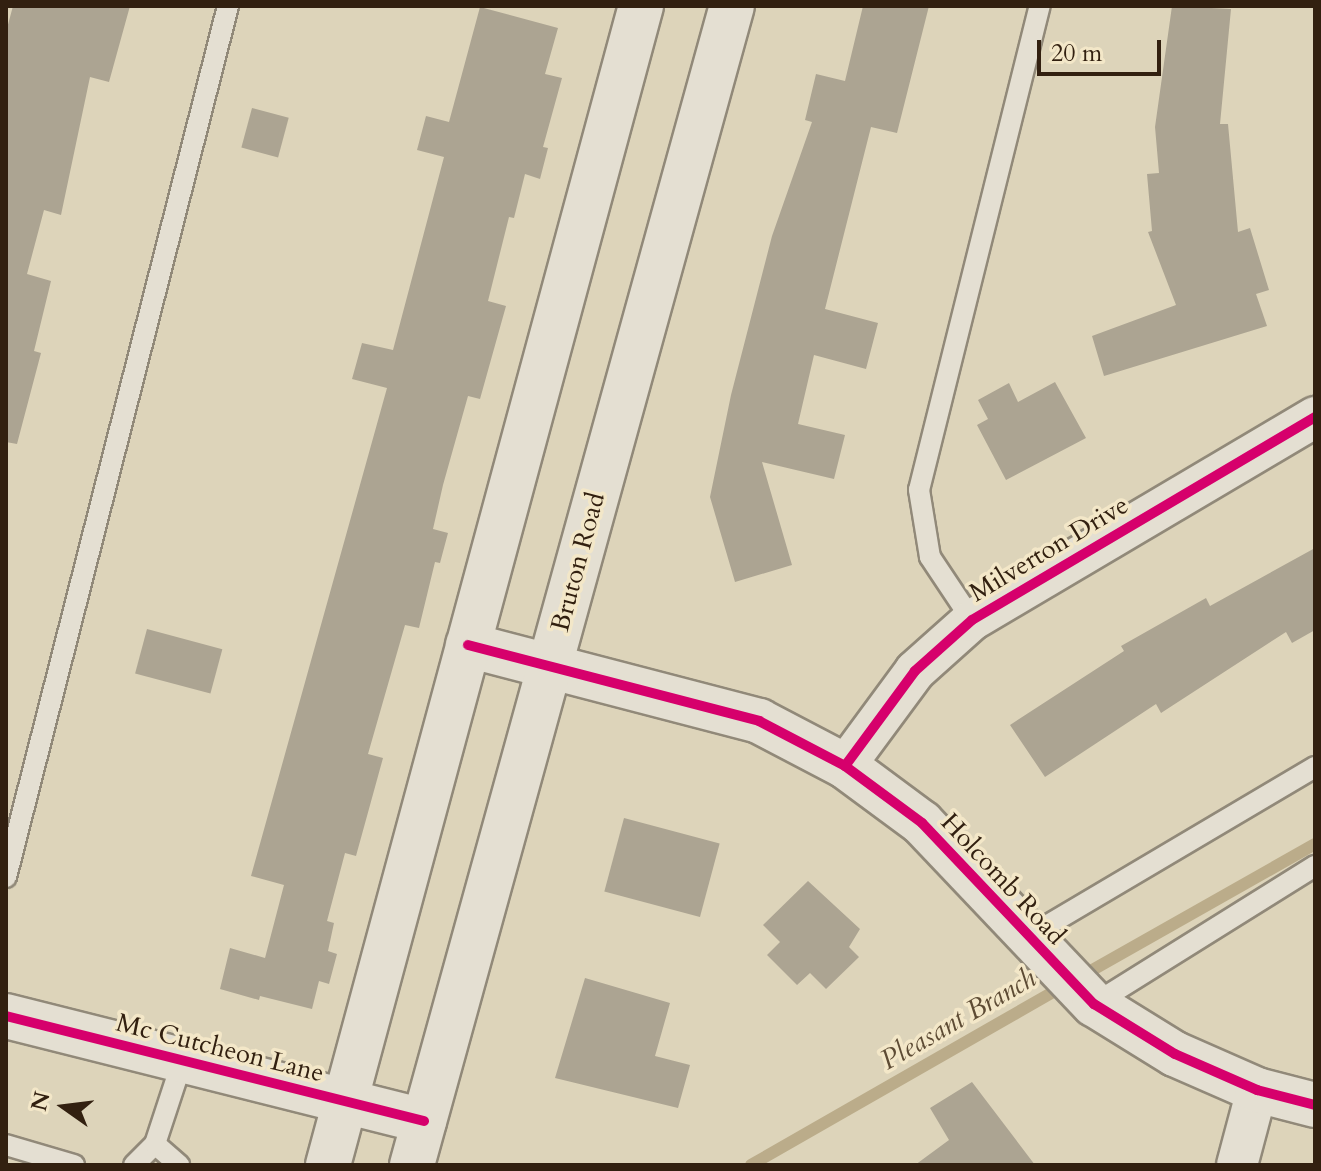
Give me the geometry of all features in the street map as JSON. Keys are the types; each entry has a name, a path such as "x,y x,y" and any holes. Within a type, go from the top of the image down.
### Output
{"main road":[{"path":"328,1165 641,6"},
{"name":"Bruton Road","path":"412,1165 732,6"},
{"name":"Holcomb Road","path":"468,645 759,721 845,766 922,823 1035,948 1094,1004 1175,1054 1257,1090 1315,1105"},
{"name":"Mc Cutcheon Lane","path":"6,1016 424,1121"}],"street":[{"name":"Milverton Drive","path":"845,766 915,671 972,620 1315,417"},
{"path":"1237,1165 1257,1090"}],"lane":[{"path":"6,877 228,6"},
{"path":"972,620 930,557 919,490 1040,6"},
{"path":"1035,948 1315,767"},
{"path":"1094,1004 1315,866"},
{"path":"134,1165 155,1144 182,1062"},
{"path":"155,1144 179,1165"},
{"path":"6,1145 74,1165"}],"building":[{"path":"13,6 130,6 109,82 90,77 61,215 44,210 27,274 51,281 34,351 41,353 17,444 6,442 6,32"},
{"path":"863,6 929,6 897,133 871,127 825,309 878,323 866,369 814,355 798,424 845,435 834,479 762,462 792,565 735,582 710,497 731,395 772,236 812,122 805,120 816,74 845,81"},
{"path":"1172,6 1231,9 1220,124 1228,124 1238,232 1250,228 1269,290 1256,294 1267,326 1104,376 1092,336 1176,305 1148,232 1152,231 1147,174 1159,173 1155,127"},
{"path":"480,7 558,28 545,74 562,78 543,147 548,148 540,179 525,174 514,218 509,217 488,301 506,306 480,399 468,396 433,529 448,533 440,563 435,562 419,628 405,625 368,754 383,758 356,856 345,853 327,921 334,923 328,951 337,954 329,984 319,981 312,1009 260,996 259,1000 220,989 230,948 265,958 284,885 251,876 387,388 352,379 362,343 393,350 444,157 417,150 426,116 449,122"},
{"path":"252,108 289,118 278,157 241,148"},
{"path":"1055,382 1086,438 1006,480 977,425 988,419 978,400 1009,383 1018,402"},
{"path":"1315,548 1315,630 1292,643 1286,632 1161,713 1156,704 1045,777 1010,725 1124,651 1121,646 1206,598 1210,606"},
{"path":"147,629 222,649 210,694 135,673"},
{"path":"624,818 720,844 700,917 604,891"},
{"path":"808,881 860,929 849,947 859,957 826,989 810,973 797,985 767,955 780,942 763,925"},
{"path":"585,978 670,1003 655,1056 690,1065 678,1108 555,1078"},
{"path":"972,1082 1035,1165 915,1165 949,1140 930,1108"}],"waterway":[{"name":"Pleasant Branch","path":"1080,977 1315,844"},
{"name":"Pleasant Branch","path":"751,1165 1064,986"}],"cycle path":[{"path":"845,766 915,671 972,620 1315,417"},
{"path":"468,645 759,721 845,766 922,823 1094,1004 1175,1054 1257,1090 1315,1105"},
{"path":"6,1016 424,1121"}]}
